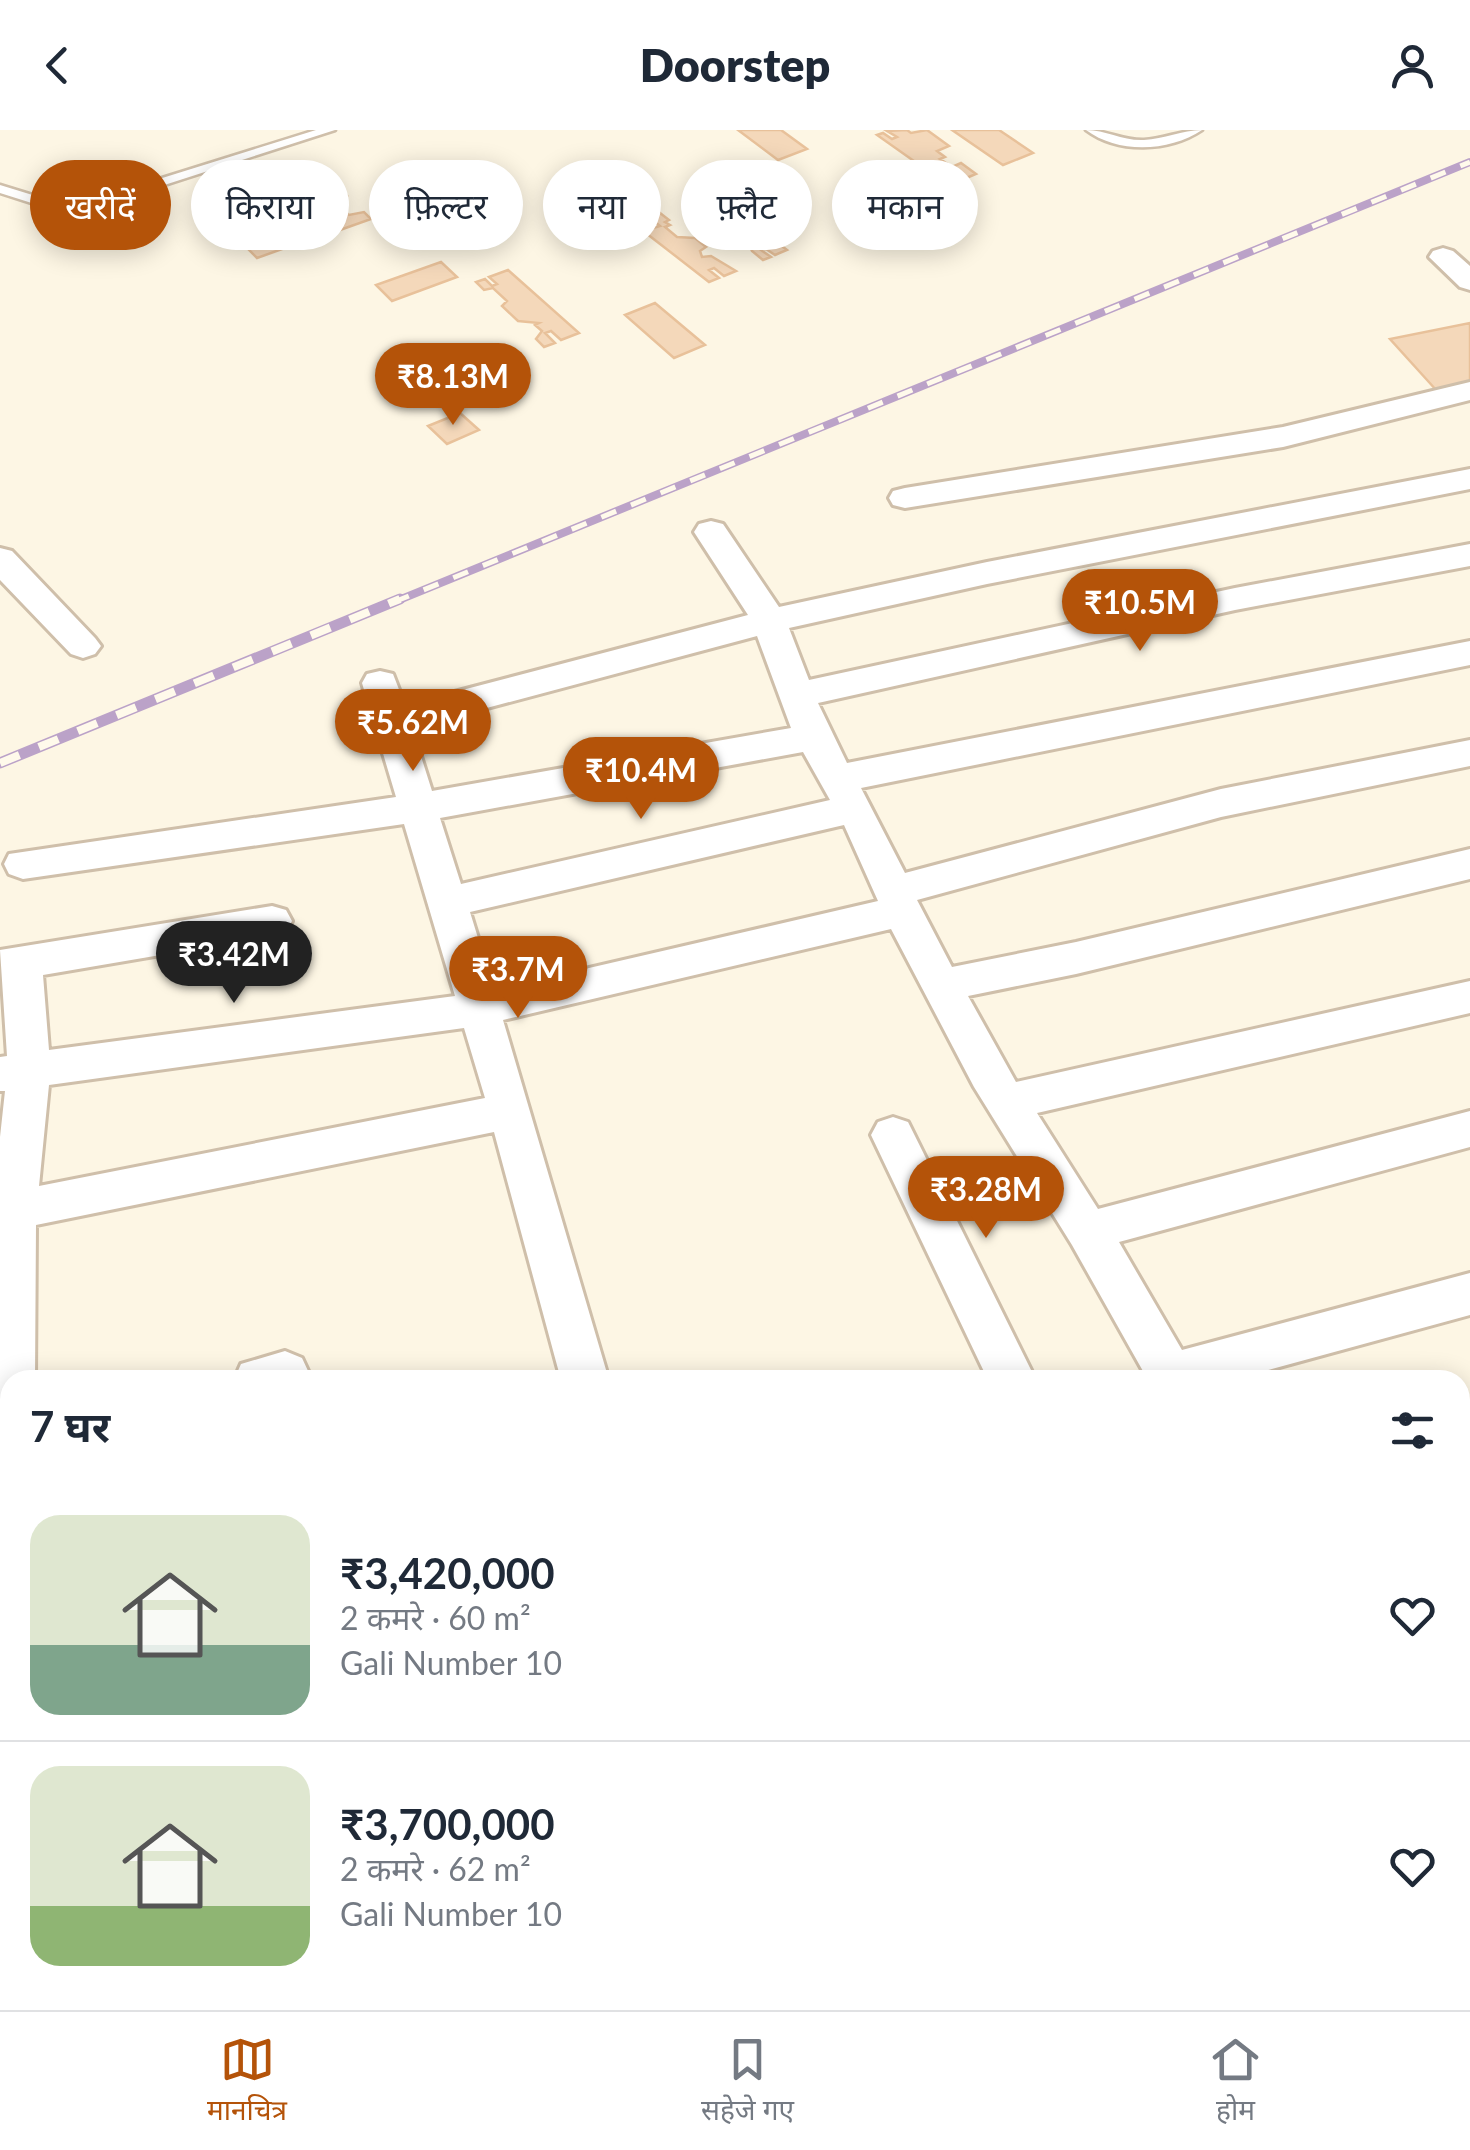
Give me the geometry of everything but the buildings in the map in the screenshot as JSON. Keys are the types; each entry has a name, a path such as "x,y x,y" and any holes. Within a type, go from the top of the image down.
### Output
{"street":[{"path":"1443,257 1470,281"},
{"path":"905,498 1283,437 1470,391"},
{"path":"582,1370 510,1111 386,702 987,573 1470,480"},
{"path":"711,532 770,621 813,737 846,794 941,984 1006,1102 1168,1370"},
{"path":"797,695 1235,600 1470,555"},
{"path":"0,559 84,646"},
{"path":"444,903 1018,746 1157,714 1470,654"},
{"path":"22,864 416,808 813,737"},
{"path":"15,1072 477,1010 898,901 1222,803 1470,753"},
{"path":"941,984 1076,958 1470,864"},
{"path":"8,1357 7,1212 15,1072 11,964 272,921"},
{"path":"1006,1102 1470,997"},
{"path":"7,1212 510,1111"},
{"path":"1088,1232 1470,1129"},
{"path":"893,1135 1007,1370"},
{"path":"1201,1370 1470,1294"}],"lane":[{"path":"0,189 38,201 96,203 329,130"},
{"path":"1092,130 1132,146 1148,146 1196,130"}],"railway":[{"path":"394,602 1470,162"},
{"path":"0,763 400,599"}]}
